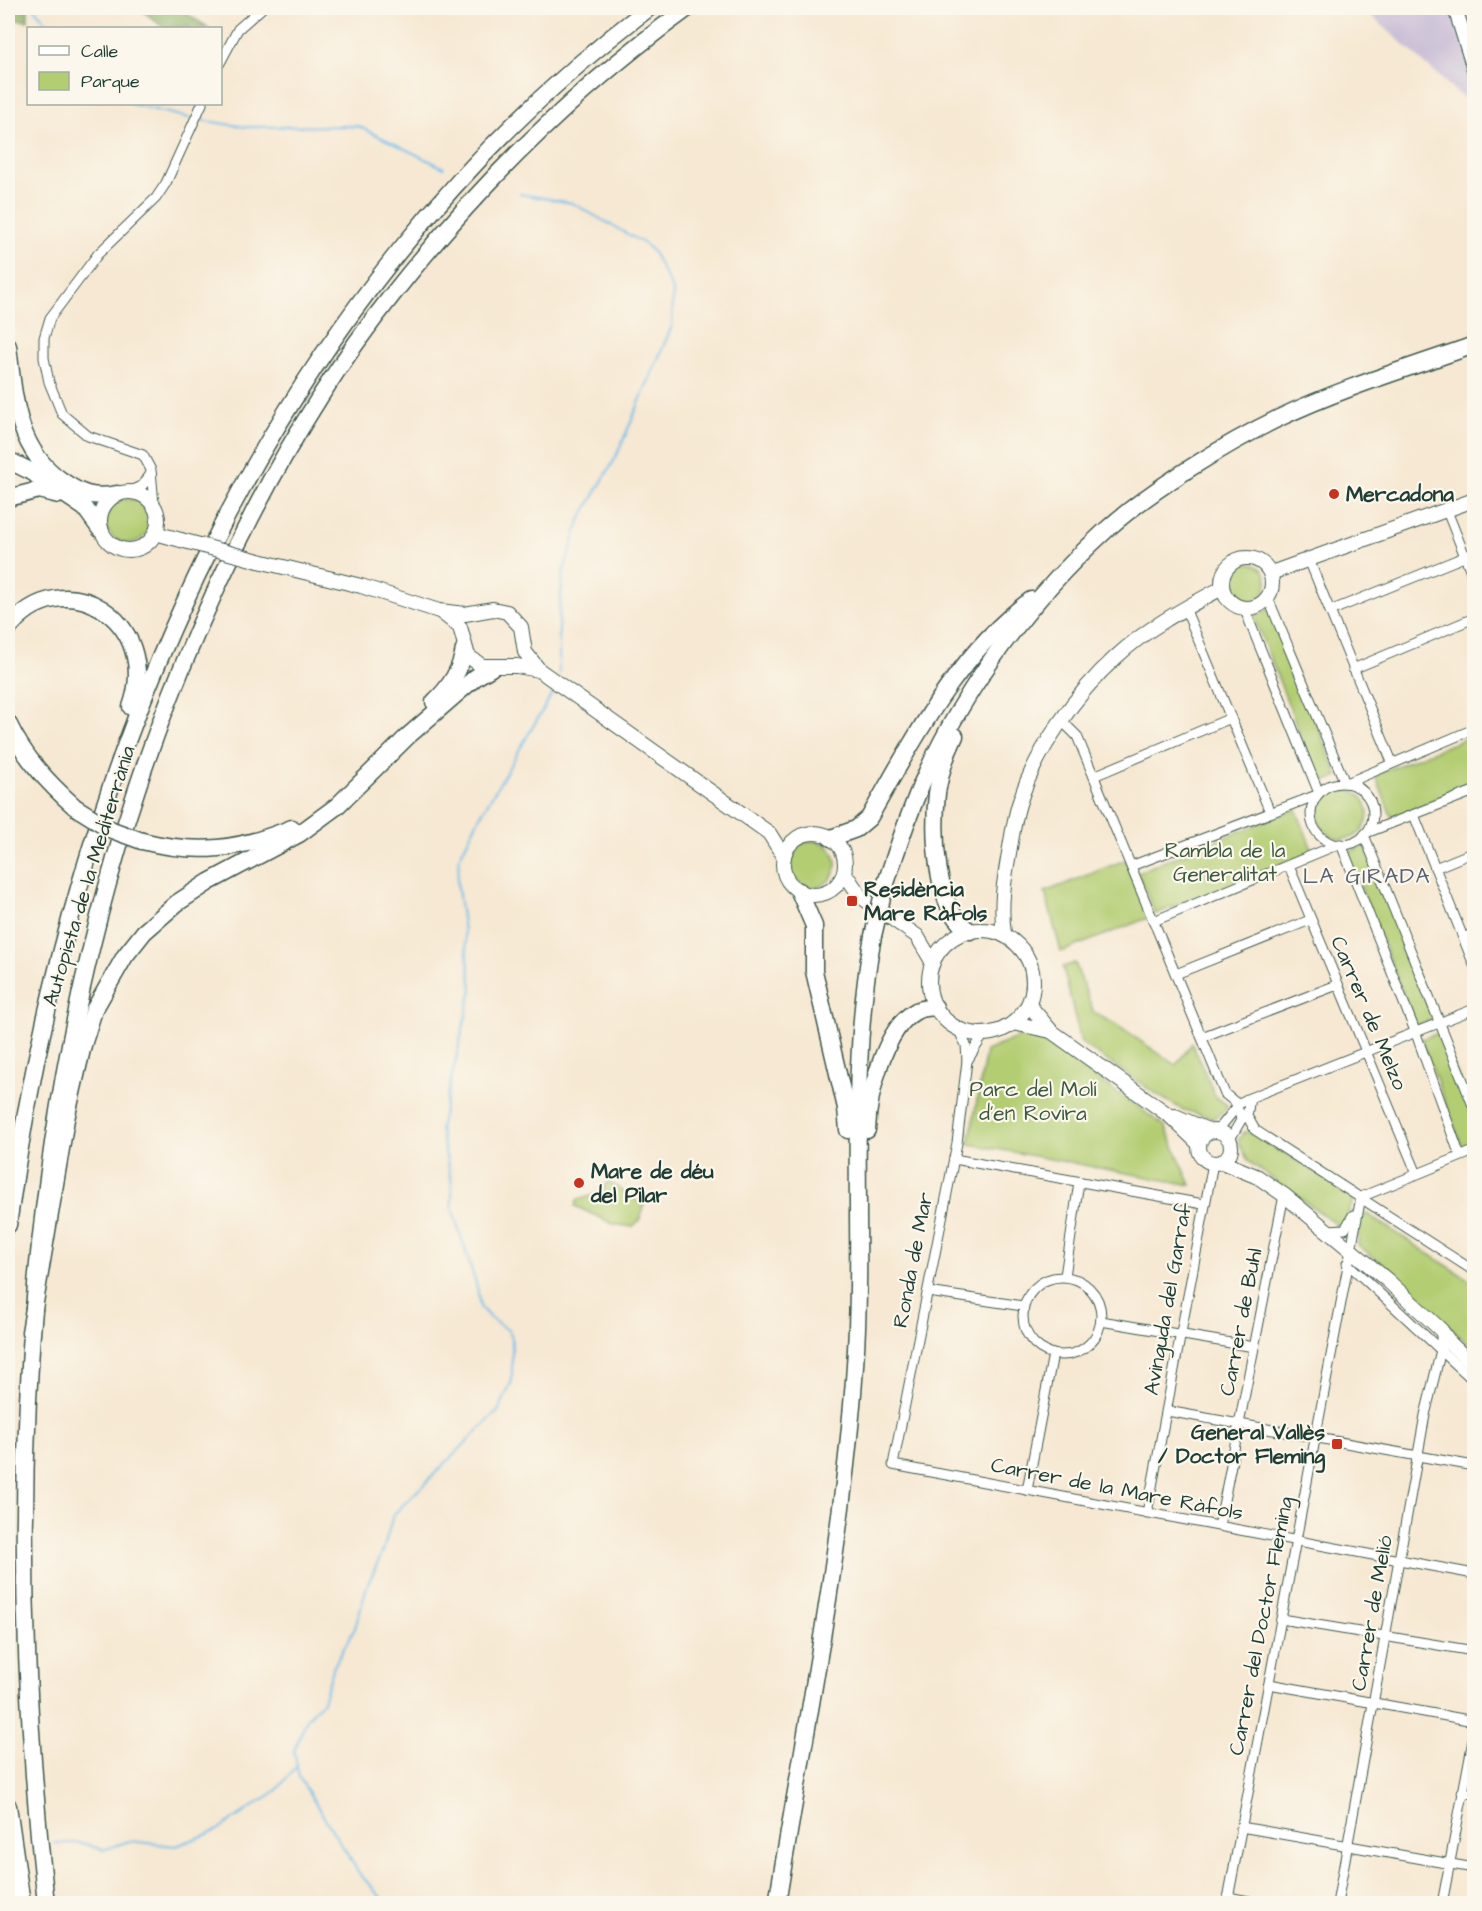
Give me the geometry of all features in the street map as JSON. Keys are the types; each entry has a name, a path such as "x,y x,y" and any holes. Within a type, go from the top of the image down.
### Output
{"highway":[{"name":"Autopista de la Mediterrània","path":"8,1225 20,1140 46,1017 89,855 138,716 204,562 272,433 340,328 390,261 445,196 534,105 649,8"},
{"name":"Autopista de la Mediterrània","path":"46,1904 26,1767 15,1641 12,1515 24,1287 41,1160 59,1060 95,918 126,818 169,699 246,528 301,430 346,360 392,294 492,180 559,113 614,65 688,8"},
{"path":"777,1904 848,1452 858,1318 859,1044 865,980 885,889 908,818 947,732 991,661 1053,584 1106,530 1149,497 1235,441 1330,395 1474,345"},
{"path":"8,346 16,408 27,441 47,469 76,496 100,529"},
{"path":"8,460 76,496"},
{"path":"8,498 39,490 100,497 123,493"},
{"path":"831,838 856,829 869,818 942,695 991,636 1020,608 1053,584"},
{"path":"976,931 956,921 946,902 938,852 938,792 953,740 980,687 1037,612 1053,584"},
{"path":"8,629 28,610 41,604 66,599 91,603 112,615 122,625 132,642 137,661 134,697 96,805 65,912 54,958 46,1017"},
{"path":"8,723 26,755 44,780 75,807 112,830 142,841 174,848 223,849 254,843 294,827 327,805 442,694 459,670 463,642"},
{"path":"18,1373 27,1349 66,1119 82,1045 94,1010 115,970 133,945 164,914 209,882 268,852 326,814 408,736 476,677 497,667"},
{"path":"799,891 814,926 814,971 846,1108 853,1195 860,1218"},
{"path":"860,1239 864,1217 868,1116 888,1044 897,1029 914,1012 935,1007"},
{"path":"8,1806 22,1904"}],"street":[{"path":"222,59 238,29 262,8"},
{"path":"1455,8 1474,69"},
{"path":"151,470 143,485 105,504 100,513 100,529 112,546 127,551 142,547 155,533 158,522 151,470 141,453 88,436 62,414 49,381 44,358 44,338 50,318 98,254 156,198 166,183 202,105"},
{"path":"123,493 142,496 154,505"},
{"path":"1271,573 1474,500"},
{"path":"1447,511 1470,555 1474,579"},
{"path":"155,533 406,599 439,611 457,624 473,662 497,667 517,666 539,670"},
{"path":"1330,611 1470,555"},
{"path":"1253,558 1267,566 1271,573 1273,586 1268,598 1257,606 1244,608 1230,601 1222,588 1225,570 1237,559 1253,558"},
{"path":"1309,560 1392,762"},
{"path":"948,942 933,963 929,989 935,1007 941,1016 958,1029 984,1034 1000,1031 1013,1023 1029,1005 1032,974 1025,955 1004,934 1000,905 1018,804 1032,772 1062,721 1080,696 1116,657 1185,608 1222,588"},
{"path":"1268,598 1346,783 1364,792 1369,799 1373,817 1365,834 1438,1023 1474,1108"},
{"path":"1185,608 1270,812"},
{"path":"1244,608 1318,794"},
{"path":"439,611 478,612 493,609 507,612 518,621 529,659 539,670 769,833 783,857 784,872 788,881 799,891 814,895 828,892 860,896"},
{"path":"463,642 467,624 478,612"},
{"path":"1353,669 1474,618"},
{"path":"497,667 518,655 523,641"},
{"path":"1094,776 1232,718"},
{"path":"1062,721 1077,736 1225,1094 1255,1130 1474,1270"},
{"path":"1131,866 1318,794 1330,785 1346,783 1474,729"},
{"path":"1318,794 1313,803 1312,822 1322,837 1340,844 1349,844 1365,834 1474,791"},
{"path":"1414,816 1474,965"},
{"path":"769,833 797,838 812,833 831,838 843,854 844,872 860,896 917,936 948,942 976,931 1000,905"},
{"path":"783,857 797,838"},
{"path":"1154,921 1340,844"},
{"path":"1340,844 1415,1031 1461,1156"},
{"path":"1435,868 1474,852"},
{"name":"Carrer de Melzo","path":"1289,866 1417,1174"},
{"path":"828,892 836,886 844,872"},
{"path":"1176,974 1310,920"},
{"path":"976,931 1004,934"},
{"path":"1463,938 1474,933"},
{"path":"917,936 933,963"},
{"path":"1202,1037 1337,985"},
{"path":"1029,1005 1051,1031 1170,1116 1199,1144 1204,1158 1258,1177 1328,1230 1348,1256 1446,1347 1474,1381"},
{"path":"1199,1144 1203,1136 1214,1131 1237,1107 1250,1098 1474,1009"},
{"path":"1013,1023 1051,1031"},
{"name":"Ronda de Mar","path":"893,1465 954,1159 967,1061 966,1045 958,1029"},
{"name":"Ronda de Mar","path":"967,1061 984,1034"},
{"path":"1244,1115 1267,1093"},
{"path":"1231,1143 1250,1098"},
{"path":"1170,1116 1214,1131 1231,1143 1258,1177"},
{"path":"1217,1162 1241,1131 1255,1130"},
{"path":"1360,1196 1474,1151"},
{"path":"954,1159 1203,1204"},
{"name":"Avinguda del Garraf","path":"1147,1513 1203,1204 1217,1162"},
{"path":"1065,1276 1079,1182"},
{"name":"Carrer de Buhl","path":"1219,1526 1284,1195"},
{"path":"1328,1230 1345,1229 1352,1221 1360,1196"},
{"name":"Carrer del Doctor Fleming","path":"1227,1900 1360,1196"},
{"path":"1348,1256 1441,1330 1450,1333 1474,1355"},
{"path":"1065,1276 1077,1279 1094,1292 1100,1306 1101,1321 1088,1345 1074,1353 1053,1354 1041,1350 1031,1341 1024,1329 1023,1306 1032,1289 1043,1281 1065,1276"},
{"path":"928,1292 1023,1306"},
{"path":"1101,1321 1254,1347"},
{"path":"1441,1330 1446,1347 1474,1366"},
{"path":"1446,1347 1458,1346 1474,1360"},
{"name":"Carrer de Melió","path":"1337,1904 1437,1359 1446,1347"},
{"path":"1027,1490 1053,1354"},
{"path":"1167,1411 1474,1466"},
{"name":"Carrer de la Mare Ràfols","path":"893,1465 1474,1575"},
{"path":"1281,1619 1474,1651"},
{"path":"1269,1684 1474,1721"},
{"path":"1442,1904 1474,1735"},
{"path":"1462,1792 1474,1794"},
{"path":"1241,1827 1474,1868"},
{"path":"1227,1900 1264,1904"}],"shaded area":[{"path":"1363,8 1474,8 1474,107 1453,89"}],"green space":[{"path":"8,8 28,8 28,21 8,19"},
{"path":"139,8 178,8 207,27 163,27"},
{"path":"128,499 137,500 144,505 149,512 149,530 144,537 137,542 128,543 119,542 112,537 107,530 106,521 107,512 112,505 119,500"},
{"path":"1248,563 1261,569 1267,582 1261,595 1248,601 1235,595 1229,582 1235,569"},
{"path":"1270,609 1338,776 1320,784 1253,615"},
{"path":"1474,735 1474,786 1392,818 1375,775"},
{"path":"1343,789 1361,796 1368,814 1361,832 1343,839 1325,832 1318,814 1325,796"},
{"name":"Rambla de la Generalitat","path":"1296,809 1313,852 1155,914 1138,872"},
{"path":"813,841 829,848 836,864 829,880 813,887 797,880 790,864 797,848"},
{"path":"1366,845 1434,1019 1416,1026 1347,853"},
{"name":"Rambla de la Generalitat","path":"1125,860 1150,917 1061,952 1045,892"},
{"path":"1075,963 1094,1013 1115,1024 1176,1065 1192,1043 1216,1098 1227,1105 1227,1109 1214,1118 1184,1110 1081,1043 1063,967"},
{"path":"1440,1033 1474,1115 1474,1145 1463,1149 1421,1039"},
{"name":"Parc del Molí d'en Rovira","path":"1033,1034 1165,1126 1191,1185 969,1144 986,1051 1023,1035"},
{"path":"1244,1132 1257,1133 1354,1199 1342,1228 1248,1161 1238,1141"},
{"path":"608,1181 644,1206 640,1220 632,1227 613,1224 575,1206 577,1200 601,1193"},
{"path":"1367,1214 1474,1283 1474,1350 1391,1271 1358,1245 1359,1219"}],"waterway":[{"path":"34,8 50,27"},
{"path":"135,105 193,119"},
{"path":"199,120 246,127 358,126 444,168"},
{"path":"520,194 572,203 645,244 653,252 673,290 672,326 616,457 580,520 563,573 559,615 559,674"},
{"path":"387,1904 359,1873 299,1777 294,1751 307,1718 323,1701 334,1666 355,1628 367,1586 383,1551 393,1515 499,1410 512,1381 512,1338 508,1330 491,1319 480,1307 477,1287 452,1208 452,1184 440,1129 472,989 457,881 460,856 479,818 554,691"},
{"path":"53,1843 82,1843 103,1850 129,1841 176,1846 216,1831 276,1791 296,1767"}],"place":[{"name":"Mercadona","path":"1334,494"},
{"name":"Residència Mare Ràfols","path":"852,901"},
{"name":"Mare de déu del Pilar","path":"579,1183"},
{"name":"General Vallès / Doctor Fleming","path":"1337,1444"}],"district":[{"name":"LA GIRADA","path":"1367,876"}]}
